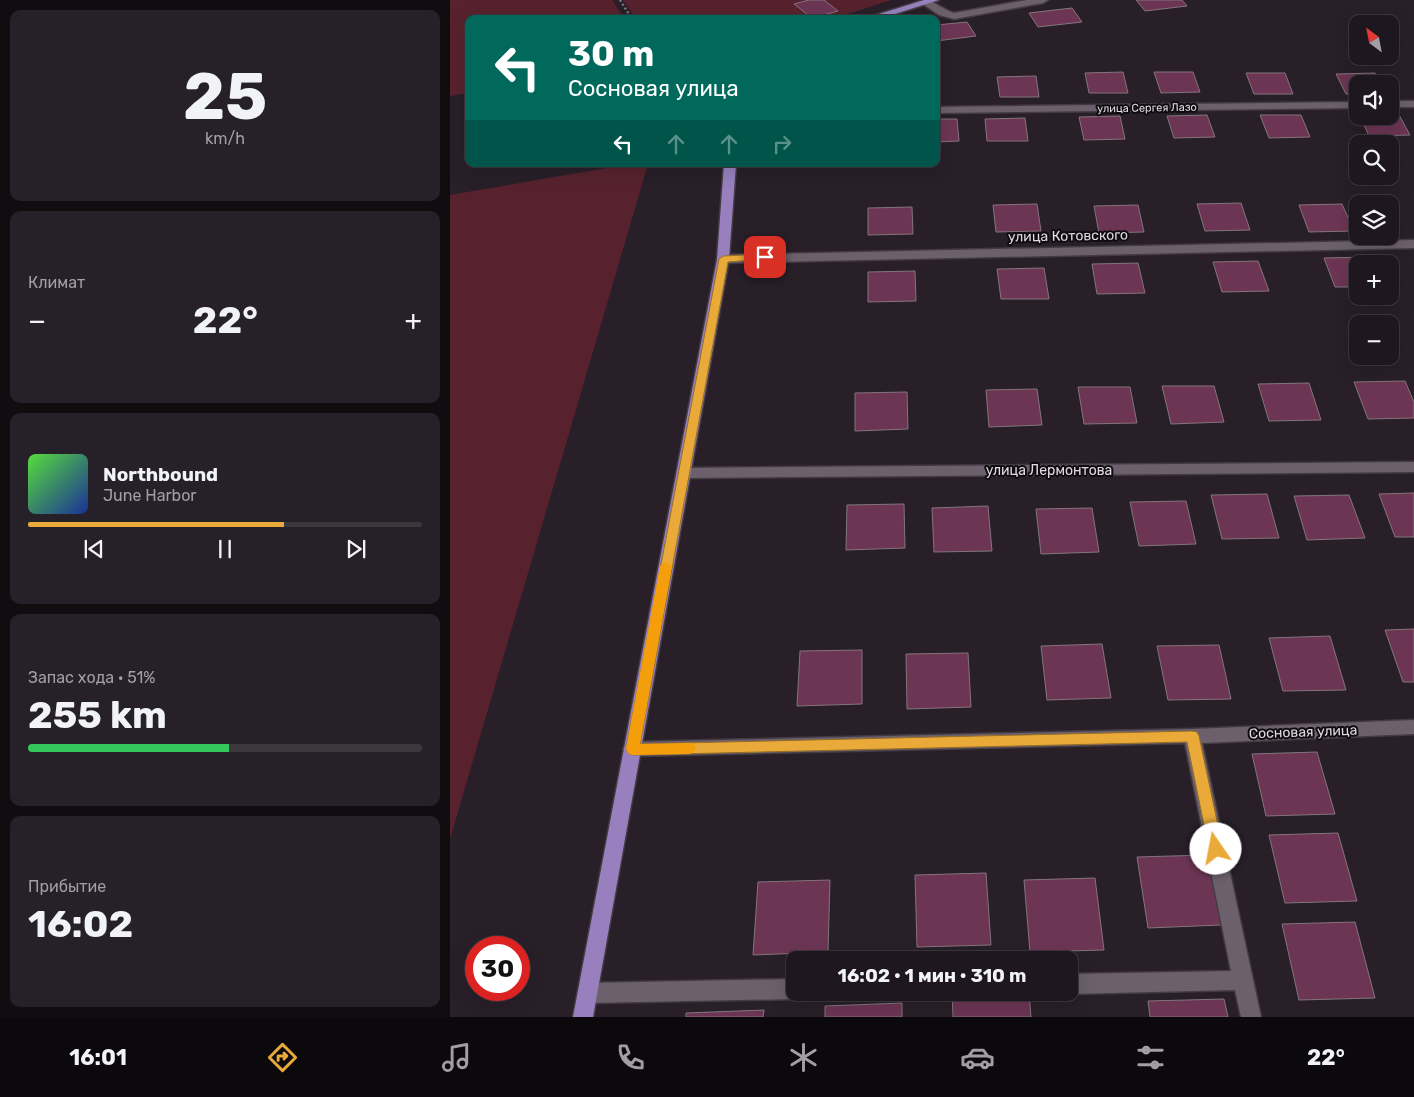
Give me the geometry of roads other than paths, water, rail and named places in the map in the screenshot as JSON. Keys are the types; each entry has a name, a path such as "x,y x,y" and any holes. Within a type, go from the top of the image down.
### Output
{"highway":[{"path":"882,15 930,1"},
{"path":"583,1017 723,259 730,167"}],"street":[{"path":"930,1 942,13 954,16 1043,0"},
{"path":"1399,104 1414,104"},
{"name":"улица Сергея Лазо","path":"940,110 1349,105"},
{"name":"улица Котовского","path":"723,259 1414,244"},
{"name":"улица Лермонтова","path":"685,473 1414,467"},
{"name":"Сосновая улица","path":"632,749 1192,736 1414,727"},
{"path":"1192,736 1251,1017"},
{"path":"1078,984 1244,980"},
{"path":"588,992 786,989"}]}
